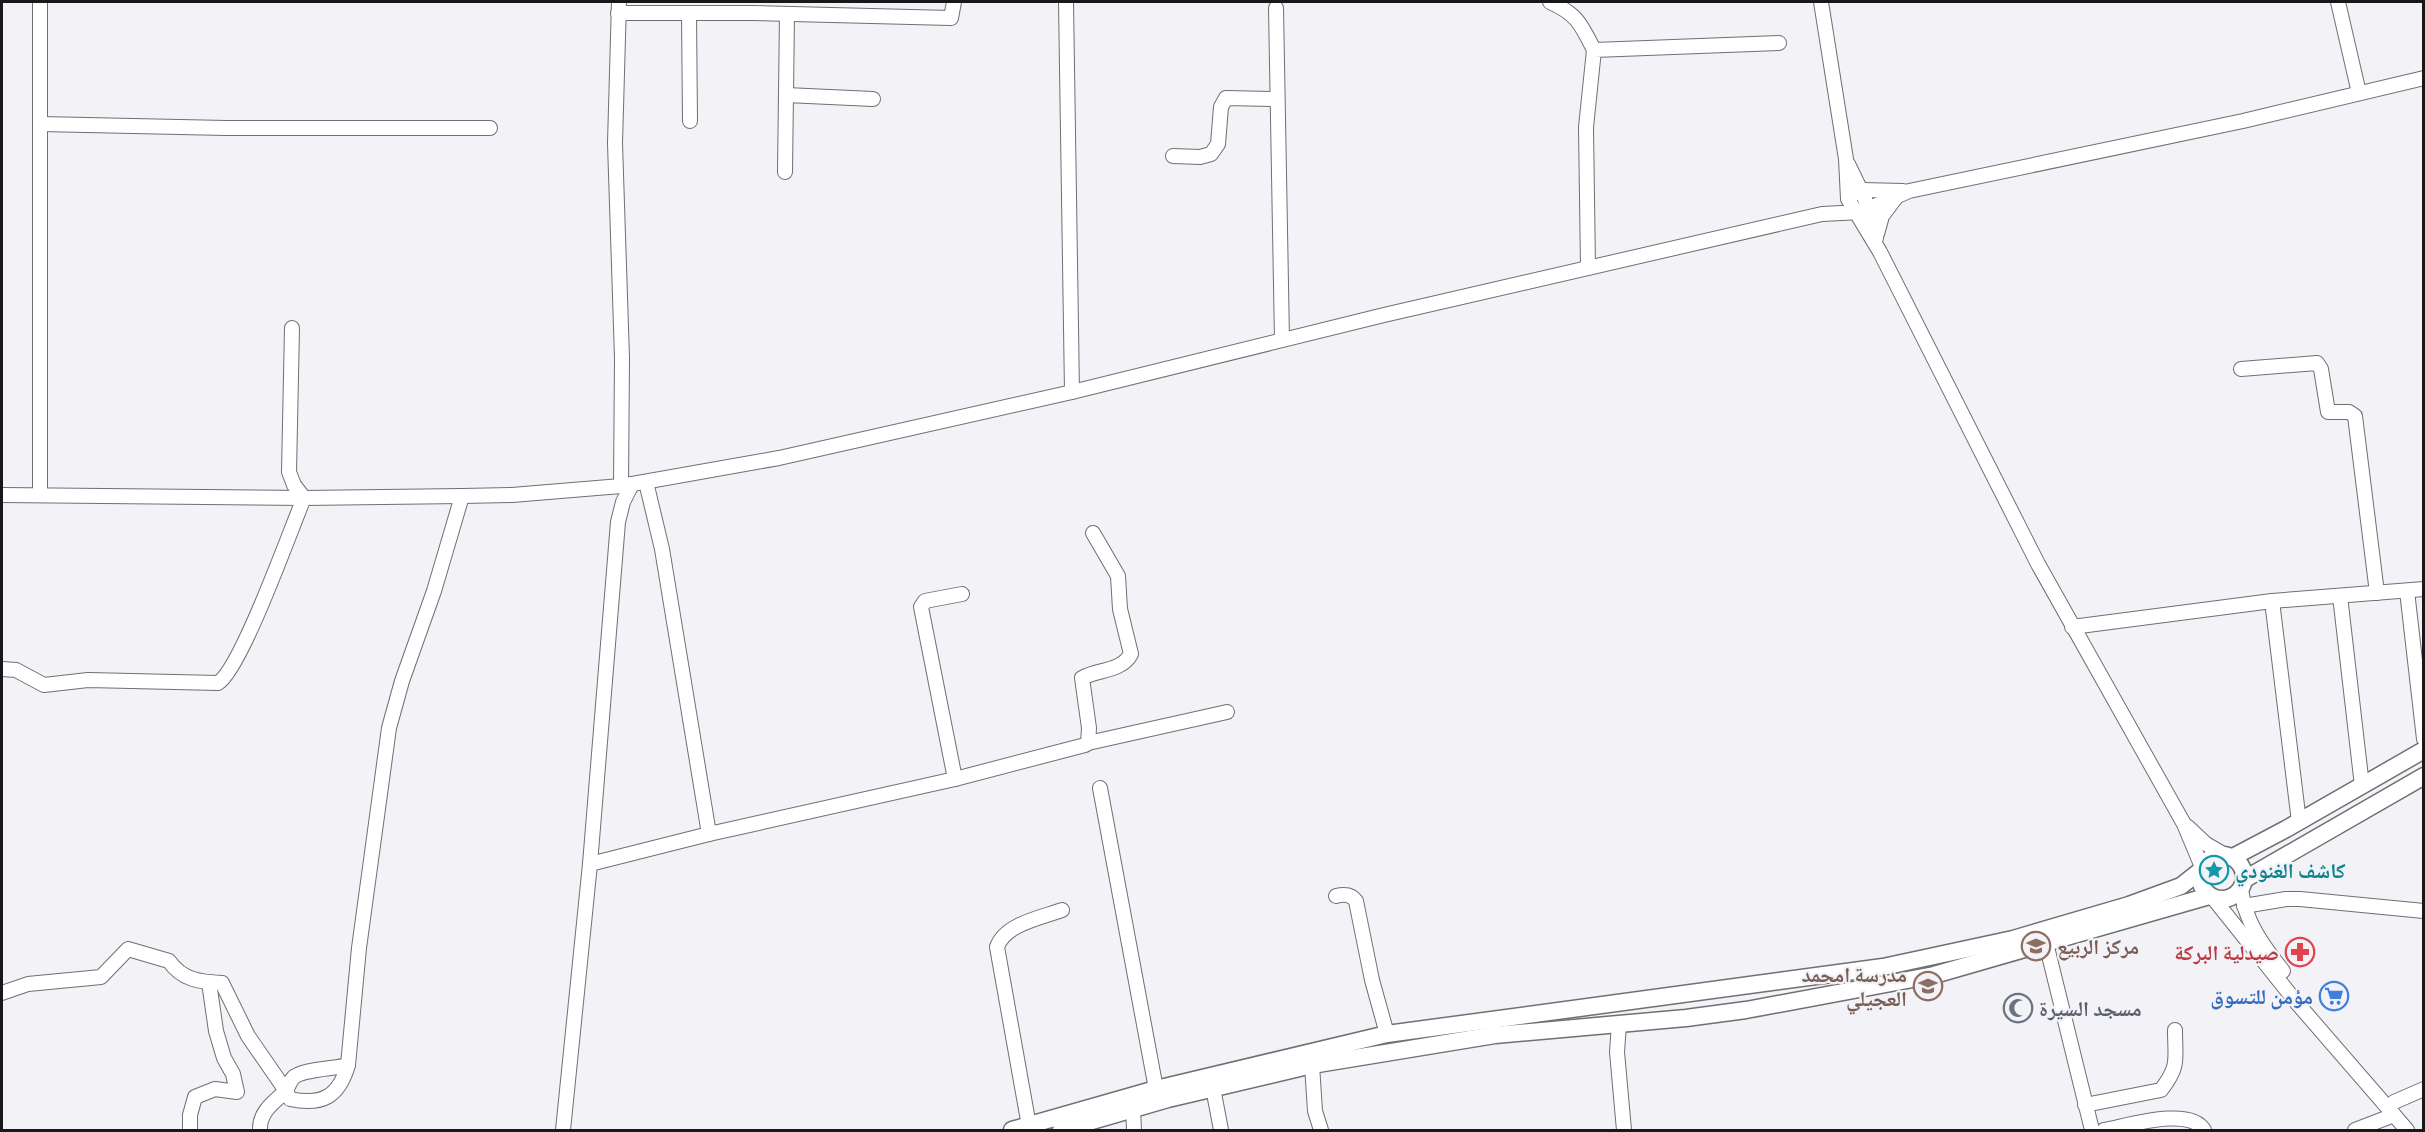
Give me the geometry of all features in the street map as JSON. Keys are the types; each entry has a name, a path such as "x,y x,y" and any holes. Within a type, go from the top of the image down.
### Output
{"main road":[{"path":"1061,1131 1133,1109 1312,1065 1496,1035 1746,1010 1934,975 2181,886 2214,856 2229,856 2299,822 2424,750"},
{"path":"1012,1131 1156,1089 1387,1034 1883,967 2013,939 2044,936 2211,897 2222,900 2231,898 2424,776"},
{"path":"2229,856 2241,864 2243,891"},
{"path":"2201,869 2200,882 2211,897"}],"street":[{"path":"40,2 40,495"},
{"path":"709,834 662,549 633,484 621,358 615,143 618,7 689,14 752,7 787,14 804,8 848,8 951,18 954,2"},
{"path":"1066,2 1072,392"},
{"path":"1550,2 1572,13 1580,22 1594,50 1586,133 1588,268"},
{"path":"1821,2 1846,159 1848,199 1862,211"},
{"path":"2338,2 2359,93"},
{"path":"1276,8 1282,340"},
{"path":"689,14 690,121"},
{"path":"785,172 787,14"},
{"path":"1594,50 1779,43"},
{"path":"2,495 304,498 462,496 512,495 633,484 779,458 1072,392 1282,340 1822,214 1862,211 1904,193 2243,121 2424,78"},
{"path":"786,96 873,99"},
{"path":"1173,156 1211,154 1218,144 1221,107 1227,98 1277,99"},
{"path":"40,124 226,128 490,128"},
{"path":"1846,159 1862,190 1862,211 1878,246 2072,627 2184,824 2201,869"},
{"path":"1822,214 1862,190 1904,193"},
{"path":"1878,246 1878,224 1904,193"},
{"path":"292,328 289,472 294,485 304,498"},
{"path":"2241,369 2317,363 2321,369 2328,412 2349,412 2355,416 2377,593"},
{"path":"563,1131 590,864 618,522 623,502 633,484"},
{"path":"2,993 28,984 101,977 128,949 170,960 176,970 188,978 222,983 248,1036 290,1099 326,1099 333,1094 343,1083 348,1065 359,948 389,728 402,681 434,591 462,496"},
{"path":"2,669 16,670 44,685 88,680 218,683 230,671 244,644 304,498"},
{"path":"1088,743 1089,728 1082,678 1113,669 1127,661 1131,654 1120,609 1118,576 1093,534"},
{"path":"2072,627 2272,602 2424,589"},
{"path":"2407,591 2424,739"},
{"path":"955,779 921,607 925,602 962,594"},
{"path":"2340,596 2362,786"},
{"path":"2272,602 2299,822"},
{"path":"590,864 709,834 955,779 1088,743 1227,712"},
{"path":"1100,789 1156,1089"},
{"path":"2184,824 2206,844 2229,856"},
{"path":"2272,964 2255,933 2243,891 2286,898 2424,911"},
{"path":"1336,896 1353,896 1356,901 1372,980 1387,1034"},
{"path":"2211,897 2326,1026 2364,1075 2418,1131"},
{"path":"1029,1126 997,947 1000,937 1009,930 1062,910"},
{"path":"2044,936 2092,1131"},
{"path":"190,1131 190,1115 195,1097 216,1089 237,1092 233,1074 224,1058 216,1031 209,982"},
{"path":"1619,1024 1617,1052 1624,1131"},
{"path":"2085,1106 2161,1090 2174,1071 2175,1030"},
{"path":"260,1131 260,1122 265,1110 286,1091 293,1077 304,1071 332,1070 348,1065"},
{"path":"1312,1065 1315,1111 1321,1131"},
{"path":"1213,1088 1221,1131"},
{"path":"2355,1131 2424,1089"},
{"path":"2394,1108 2407,1131"},
{"path":"1133,1109 1134,1131"},
{"path":"2104,1131 2171,1118 2186,1119 2200,1124 2204,1131"}],"place":[{"name":"كاشف الغنودي","path":"2214,870"},
{"name":"مركز الربيع","path":"2036,946"},
{"name":"صيدلية البركة","path":"2300,952"},
{"name":"مدرسة امحمد العجيلي","path":"1928,986"},
{"name":"مؤمن للتسوق","path":"2334,996"},
{"name":"مسجد السيرة","path":"2018,1008"}]}
